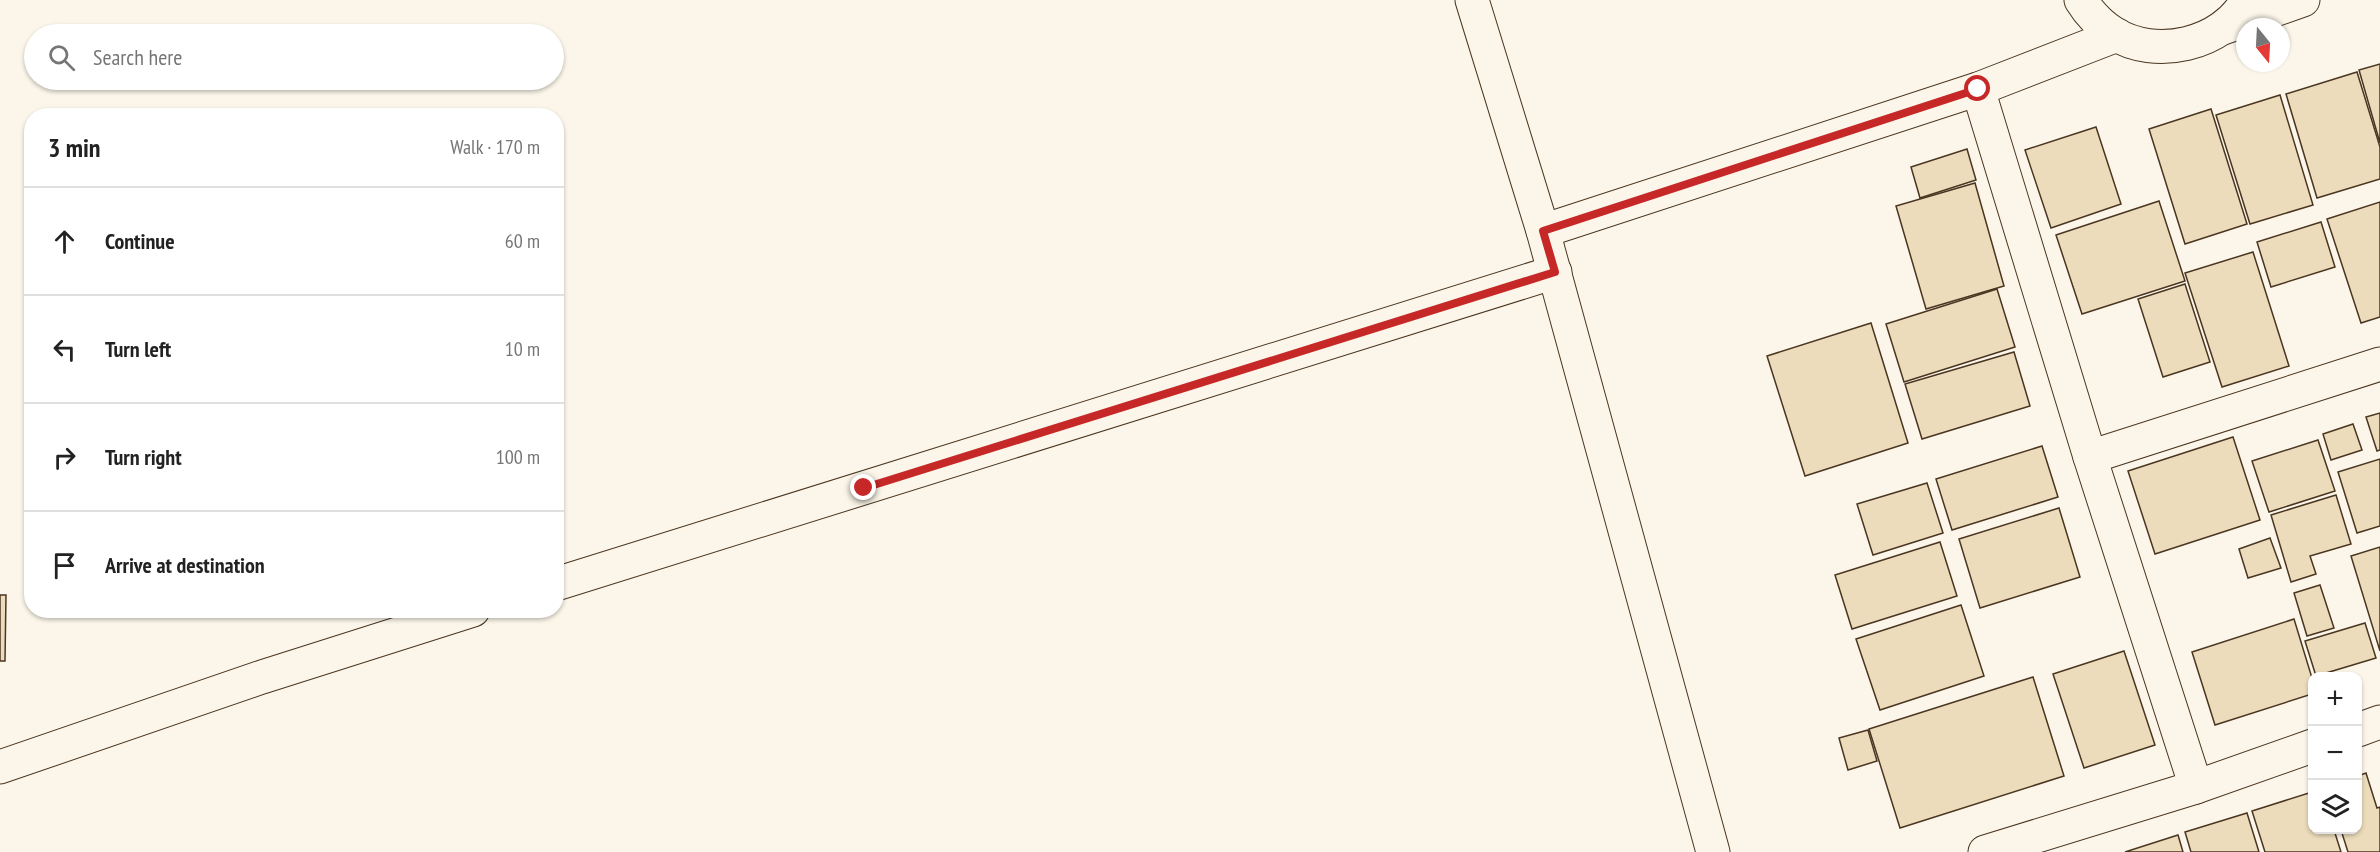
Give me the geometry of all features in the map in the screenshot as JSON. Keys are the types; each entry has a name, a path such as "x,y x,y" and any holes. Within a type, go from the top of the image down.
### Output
{"street":[{"path":"1472,0 1555,272 1713,852"},
{"path":"2081,0 2091,15 2117,35 2140,44 2169,47 2198,41 2223,28 2303,0"},
{"path":"2223,28 2247,0"},
{"path":"1543,231 1978,89 2117,35"},
{"path":"1978,89 2090,457 2196,787"},
{"path":"564,582 1555,272"},
{"path":"2090,457 2380,364"},
{"path":"0,767 262,677 448,618"},
{"path":"2362,729 2380,722"},
{"path":"1985,852 2196,787 2308,748"}],"building":[{"path":"2380,64 2380,143 2359,70"},
{"path":"2357,72 2380,147 2380,179 2317,198 2286,94"},
{"path":"2280,95 2313,205 2250,224 2216,115"},
{"path":"2211,109 2247,224 2185,244 2149,129"},
{"path":"2096,127 2121,204 2051,228 2025,150"},
{"path":"1967,149 1976,180 1920,198 1911,167"},
{"path":"1975,183 2004,286 1926,309 1896,206"},
{"path":"2159,201 2185,281 2082,314 2056,235"},
{"path":"2380,202 2380,317 2361,323 2327,219"},
{"path":"2321,222 2335,267 2271,287 2257,242"},
{"path":"2253,252 2289,366 2222,387 2185,273"},
{"path":"2185,284 2210,362 2163,377 2138,299"},
{"path":"1997,289 2015,347 1904,382 1886,324"},
{"path":"1871,323 1908,443 1805,476 1767,356"},
{"path":"2014,352 2030,406 1922,439 1905,384"},
{"path":"2380,413 2380,450 2377,451 2366,417"},
{"path":"2353,424 2362,450 2331,460 2323,434"},
{"path":"2233,437 2260,520 2155,554 2128,471"},
{"path":"2318,440 2335,491 2269,512 2252,461"},
{"path":"2042,446 2058,497 1952,530 1936,479"},
{"path":"2380,459 2380,526 2357,533 2338,472"},
{"path":"1927,483 1943,533 1873,555 1857,504"},
{"path":"2336,495 2351,544 2310,556 2316,574 2291,582 2271,515"},
{"path":"2059,508 2080,577 1980,608 1959,539"},
{"path":"2270,538 2281,568 2248,578 2239,549"},
{"path":"1940,542 1957,596 1852,629 1835,575"},
{"path":"2380,547 2380,651 2351,556"},
{"path":"2320,585 2334,628 2307,636 2294,593"},
{"path":"0,595 6,595 5,661 0,661"},
{"path":"1961,605 1984,676 1880,710 1856,639"},
{"path":"2294,619 2310,672 2308,672 2308,695 2215,725 2192,652"},
{"path":"2365,623 2376,658 2329,672 2315,672 2305,641"},
{"path":"2124,651 2155,745 2084,768 2053,674"},
{"path":"2033,677 2064,776 1900,828 1869,729"},
{"path":"1868,730 1877,761 1848,770 1839,738"},
{"path":"2366,773 2377,808 2380,807 2380,852 2348,852 2342,834 2362,834 2362,774"},
{"path":"2308,793 2308,834 2335,834 2341,852 2265,852 2252,811"},
{"path":"2247,813 2259,852 2191,852 2185,832"},
{"path":"2178,835 2183,852 2125,852"}],"route":[{"path":"864,488 1555,272 1543,231 1978,89"}]}
